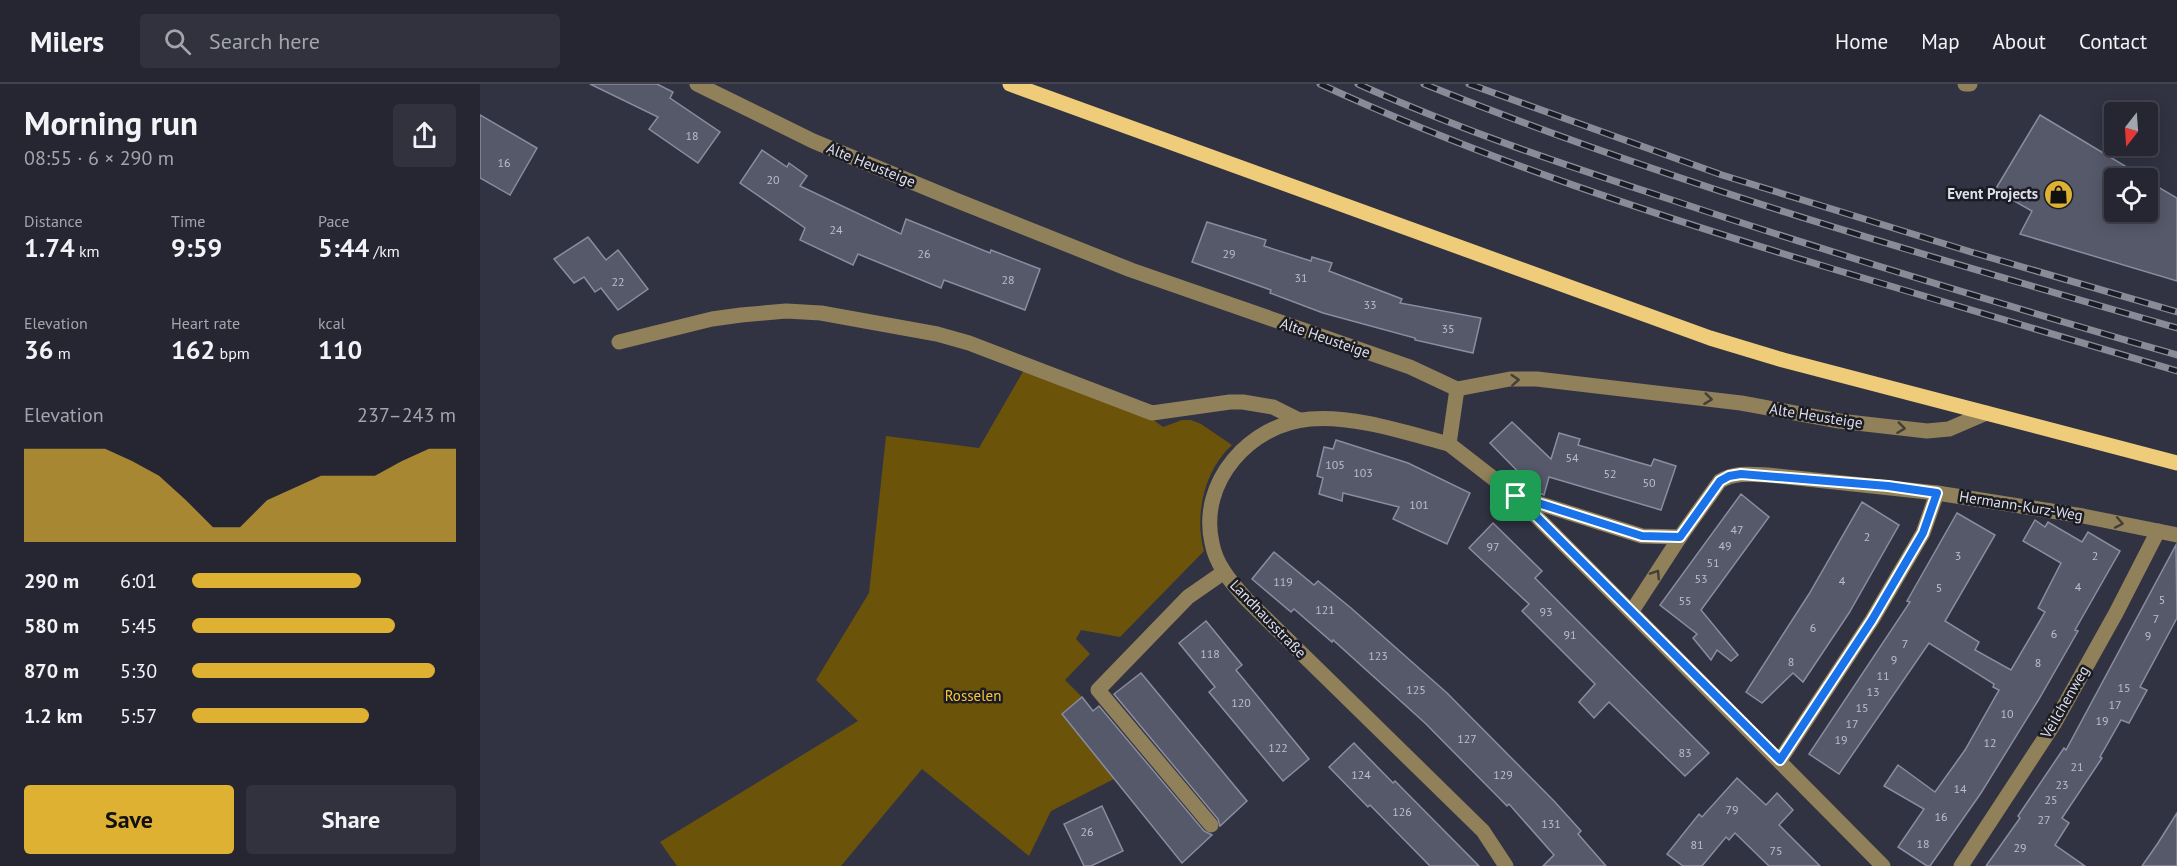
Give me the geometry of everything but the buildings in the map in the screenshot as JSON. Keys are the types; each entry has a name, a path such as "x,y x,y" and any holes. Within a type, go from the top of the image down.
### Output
{"main road":[{"path":"1010,84 1710,338 1783,360 2177,463"}],"street":[{"name":"Alte Heusteige","path":"697,84 813,141 964,204 1131,270 1410,368 1457,389 1510,380 1537,379 1741,403 1839,421 1927,431 1949,429 1986,413"},
{"path":"1965,84 1970,84"},
{"path":"619,342 712,319 786,311 821,313 937,334 969,343 1152,413 1243,402 1273,407 1299,420"},
{"path":"1449,444 1457,389"},
{"name":"Landhausstraße","path":"1506,866 1483,831 1254,608 1224,572 1211,543 1210,530 1213,501 1221,476 1249,444 1280,426 1299,420 1350,421 1449,444 1516,496 1883,866"},
{"name":"Hermann-Kurz-Weg","path":"1632,611 1715,487 1729,476 1768,475 1937,493 2083,516 2177,535"},
{"path":"1780,760 1872,620 1912,552 1930,518 1937,493"},
{"path":"1516,496 1642,536 1680,537"},
{"name":"Veilchenweg","path":"1960,866 1996,815 2054,724 2116,613 2158,531"},
{"path":"1211,825 1098,690 1188,597 1224,572"}],"green space":[{"name":"Rosselen","path":"1025,368 1152,419 1163,427 1182,420 1191,420 1232,445 1214,467 1204,494 1200,523 1204,551 1120,637 1081,630 1076,639 1090,654 1065,680 1082,697 1062,715 1114,779 1051,811 1029,856 922,769 841,866 677,866 660,842 858,721 816,680 869,593 886,436 979,448"}],"railway":[{"path":"1320,84 1445,138 1638,207 1833,269 2177,371"},
{"path":"1358,84 1551,160 1732,220 1986,299 2177,355"},
{"path":"1424,84 1609,154 1797,216 2177,328"},
{"path":"1469,84 1722,175 1971,252 2177,312"}],"place":[{"name":"Event Projects","path":"2059,194"}],"route":[{"path":"1768,475 1937,493 1923,533 1872,620 1780,760 1516,496 1642,536 1680,537 1720,481 1729,476 1768,475"}]}
